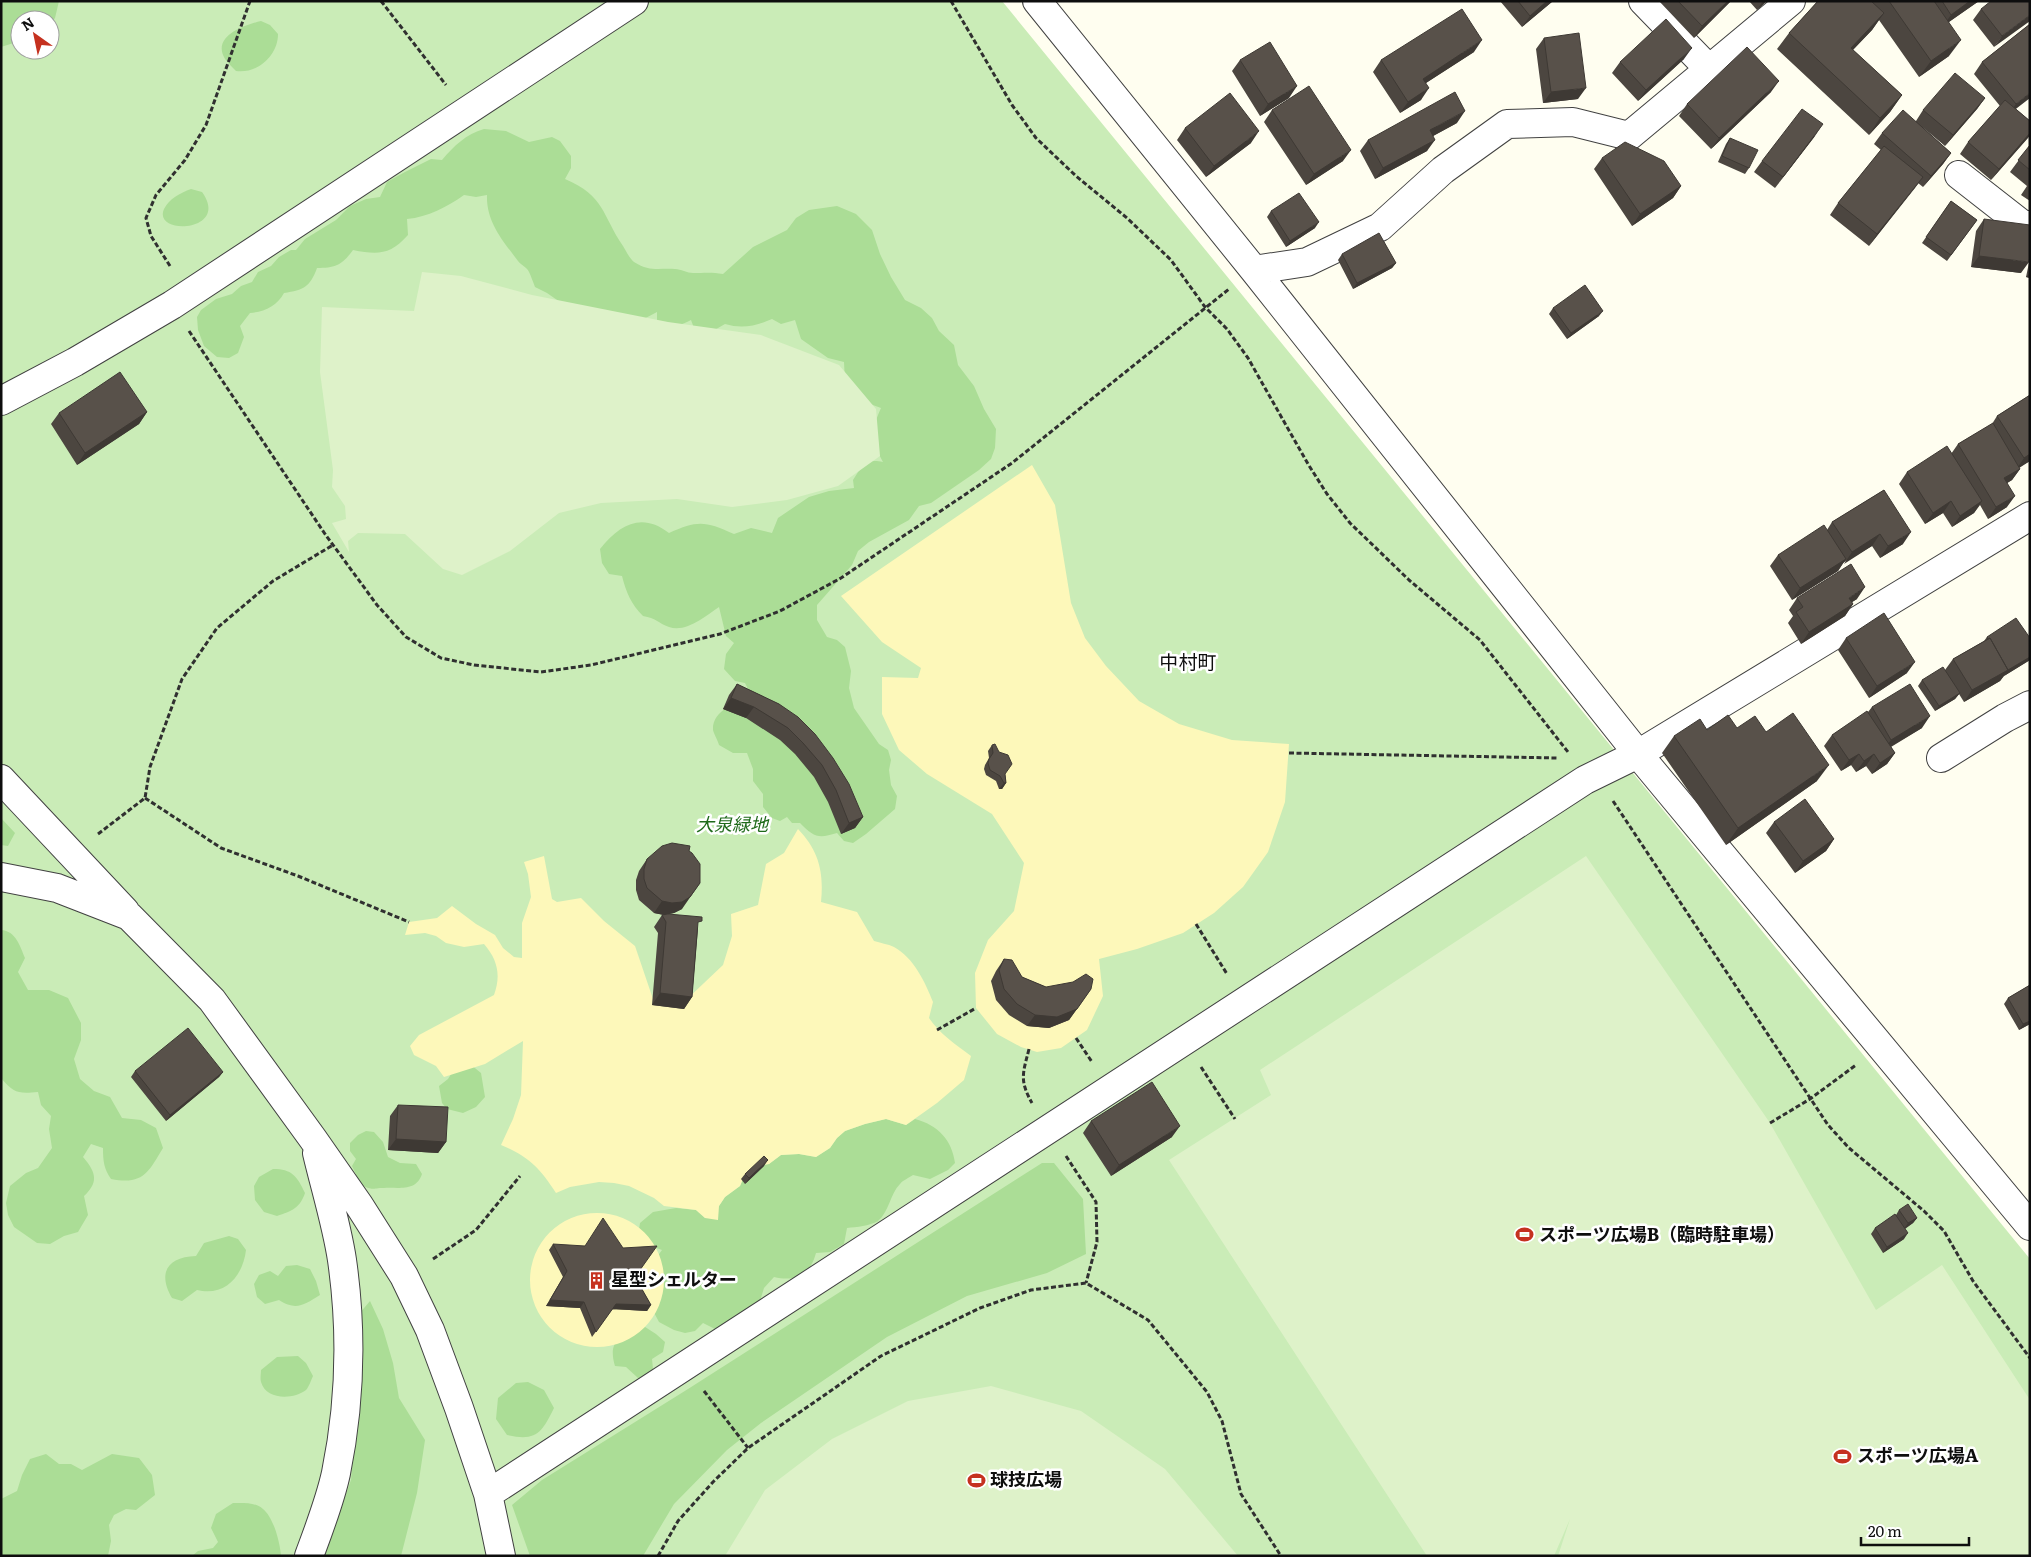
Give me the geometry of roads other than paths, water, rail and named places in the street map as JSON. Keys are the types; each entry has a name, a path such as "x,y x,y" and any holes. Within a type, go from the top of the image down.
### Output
{"street":[{"path":"1,401 75,362 180,300 634,1"},
{"path":"1037,1 1254,270 1638,754 2030,1226"},
{"path":"1643,1 1709,69"},
{"path":"1254,270 1307,262 1380,227 1443,170 1507,124 1573,122 1629,136 1791,1"},
{"path":"1959,175 2023,225 2030,225"},
{"path":"488,1494 1244,1003 1585,771 1638,754 2030,516"},
{"path":"1949,745 2030,705"},
{"path":"1,779 129,916 212,1000 314,1138 360,1205 404,1276 430,1330 488,1494 501,1556"},
{"path":"1,877 58,888 129,916"},
{"path":"309,1556 322,1523 336,1474 343,1430 349,1347 342,1260 314,1138"}],"place":[{"name":"スポーツ広場B（臨時駐車場）","path":"1525,1235"},
{"name":"星型シェルター","path":"597,1280"},
{"name":"スポーツ広場A","path":"1843,1456"},
{"name":"球技広場","path":"976,1480"}],"district":[{"name":"中村町","path":"1188,662"}],"park label":[{"name":"大泉緑地","path":"732,825"}]}
